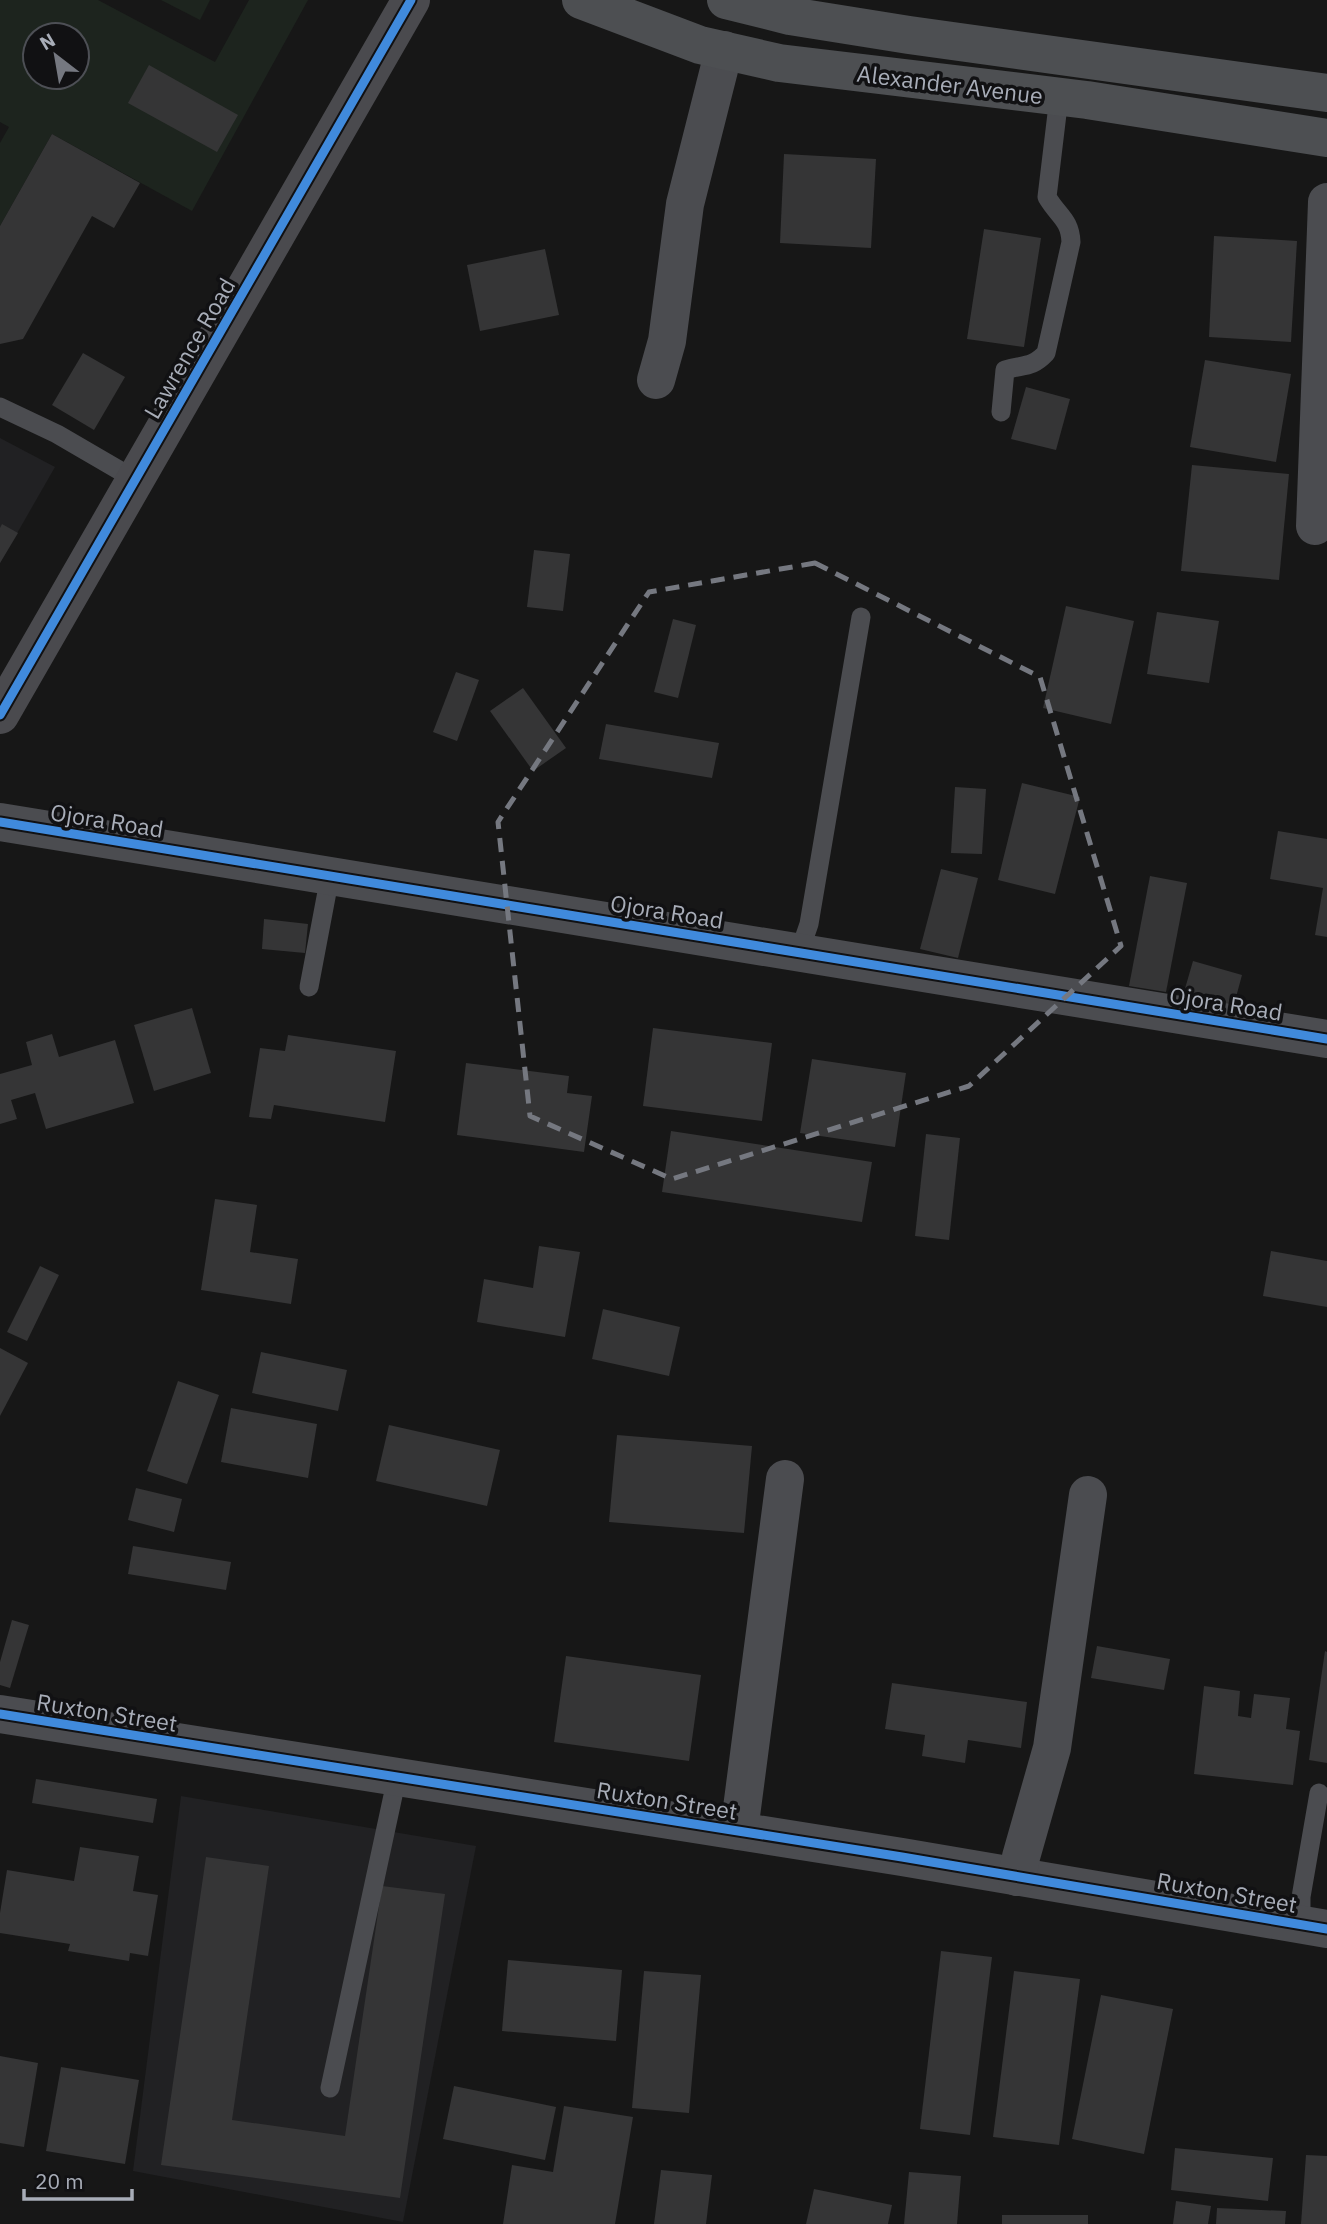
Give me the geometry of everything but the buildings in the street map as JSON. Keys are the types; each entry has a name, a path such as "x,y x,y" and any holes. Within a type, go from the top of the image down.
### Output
{"main road":[{"name":"Alexander Avenue","path":"581,0 701,45 805,66 1059,97 1327,138"},
{"name":"Alexander Avenue","path":"726,0 790,16 909,35 1327,93"}],"street":[{"name":"Lawrence Road","path":"0,715 411,0"},
{"path":"656,380 667,341 685,204 724,50"},
{"path":"1315,526 1327,202"},
{"name":"Ojora Road","path":"0,822 1327,1039"},
{"path":"739,1831 785,1479"},
{"path":"1017,1877 1052,1748 1088,1495"},
{"name":"Ruxton Street","path":"0,1714 739,1831 1314,1927"}],"lane":[{"path":"1001,412 1005,370 1017,366 1027,367 1038,362 1046,353 1071,242 1066,219 1054,209 1047,197 1059,97"},
{"path":"0,407 57,435 136,480"},
{"path":"799,953 809,924 861,617"},
{"path":"309,987 330,876"},
{"path":"330,2088 397,1777"},
{"path":"1314,1927 1301,1897 1319,1793"}],"highlighted area":[{"path":"815,563 1040,677 1121,946 969,1086 672,1179 530,1116 498,822 649,592"}],"shaded area":[{"path":"0,0 98,0 215,62 249,0 308,0 192,211 52,134 0,226 0,143 9,127 0,122"},
{"path":"161,0 210,0 200,20"},
{"path":"0,438 55,467 0,563"},
{"path":"181,1796 476,1846 403,2222 133,2171"}],"cycle path":[{"path":"0,715 411,0"},
{"path":"0,822 1327,1039"},
{"path":"0,1714 902,1857 1327,1929"}]}
